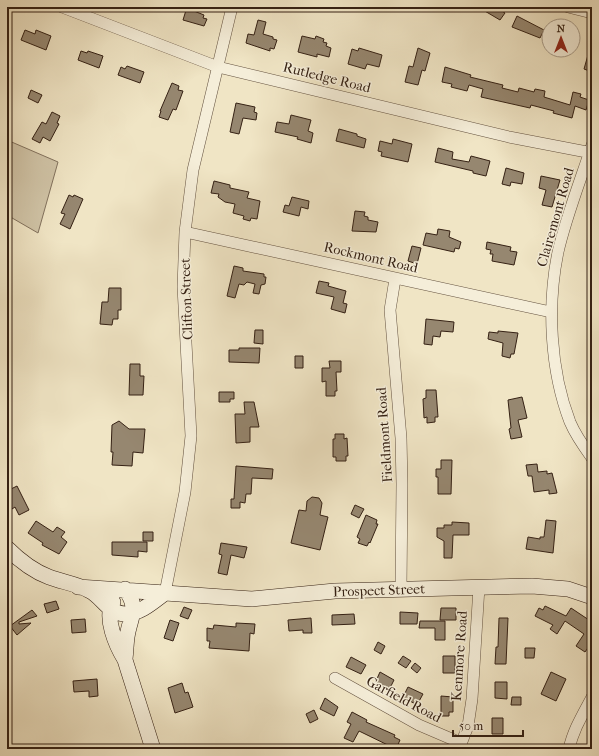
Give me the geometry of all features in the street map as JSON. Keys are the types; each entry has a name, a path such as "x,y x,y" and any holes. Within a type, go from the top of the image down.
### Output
{"street":[{"name":"Rutledge Road","path":"62,7 218,67 509,137 591,150"},
{"name":"Clifton Street","path":"165,593 185,492 191,436 183,287 185,232 193,170 232,7"},
{"path":"568,7 592,12"},
{"name":"Clairemont Road","path":"591,150 558,250 553,282 551,312 553,348 564,401 570,422 592,458"},
{"name":"Rockmont Road","path":"185,232 301,256 395,279 551,312"},
{"name":"Fieldmont Road","path":"395,279 390,310 402,469 401,589"},
{"name":"Prospect Street","path":"7,548 35,570 49,577 78,586 91,592 110,609"},
{"name":"Prospect Street","path":"78,586 252,599 335,591 545,586 568,590 592,597"},
{"name":"Kenmore Road","path":"460,746 468,726 472,699 479,587"},
{"path":"125,660 127,637 134,612 132,600 125,589 115,599 110,609 111,623 125,660 153,749"},
{"path":"110,609 121,613 134,612 165,593"},
{"name":"Garfield Road","path":"335,678 460,746"},
{"path":"569,749 580,720 592,697"}],"shaded area":[{"path":"7,140 58,162 38,233 7,215"}],"building":[{"path":"187,7 196,7 194,11 204,15 203,18 207,19 204,26 183,20"},
{"path":"478,7 495,7 505,13 500,20"},
{"path":"517,16 541,28 541,36 540,38 512,27"},
{"path":"258,20 266,22 263,34 277,40 274,49 270,48 270,51 246,43 248,34 254,35"},
{"path":"25,30 35,34 36,30 51,36 46,50 21,40"},
{"path":"302,36 315,39 316,36 324,39 323,42 327,43 326,46 331,48 329,57 317,54 317,57 298,52"},
{"path":"359,48 382,55 379,67 367,64 365,69 348,64 352,49 358,51"},
{"path":"418,48 430,53 425,71 422,70 418,85 405,82 409,66 413,67"},
{"path":"590,48 592,48 592,72 584,69"},
{"path":"81,51 87,53 88,51 103,56 99,68 78,60"},
{"path":"127,66 144,72 140,83 118,75 121,67 125,69"},
{"path":"445,67 471,75 470,77 503,85 502,88 518,92 519,88 534,92 535,89 545,91 544,97 570,105 573,92 581,94 580,97 589,100 586,110 575,106 572,118 553,113 554,111 531,105 530,108 481,97 483,89 469,85 467,91 451,87 452,84 442,82"},
{"path":"172,83 179,86 178,90 183,91 176,110 173,109 168,120 159,117 160,111"},
{"path":"31,90 42,95 38,103 28,98"},
{"path":"236,103 255,107 254,112 257,113 256,120 243,118 239,134 230,132"},
{"path":"52,112 60,116 57,123 59,124 50,141 43,137 40,143 32,139 42,122 46,124"},
{"path":"291,115 311,120 308,131 313,133 311,143 297,139 298,137 275,132 277,122 289,124"},
{"path":"339,129 357,134 357,136 366,139 364,148 336,141"},
{"path":"393,139 412,144 408,162 381,156 382,152 378,151 380,141 392,144"},
{"path":"438,148 453,152 452,159 469,162 471,156 490,161 486,176 473,173 473,171 435,162"},
{"path":"506,168 524,173 522,184 511,182 510,186 502,184"},
{"path":"541,176 560,180 552,207 542,205 546,190 539,188"},
{"path":"214,181 230,185 230,188 249,192 247,198 260,201 257,219 251,218 250,221 243,219 244,216 233,213 235,204 225,202 218,197 219,194 211,193"},
{"path":"69,195 73,197 74,195 83,199 70,229 60,224 65,214 61,213"},
{"path":"292,197 309,201 308,209 301,207 299,216 283,212 285,205 289,206"},
{"path":"355,211 365,212 364,216 368,217 368,220 378,222 376,232 352,231"},
{"path":"438,229 450,231 449,237 461,242 459,249 455,248 454,252 423,245 426,233 437,235"},
{"path":"487,242 511,247 510,251 517,252 514,265 492,261 493,254 490,254 491,250 486,249"},
{"path":"412,246 421,248 417,264 408,261"},
{"path":"234,266 243,268 243,271 264,274 264,277 266,277 265,284 261,285 259,294 253,293 255,284 247,282 244,285 239,284 235,298 227,296"},
{"path":"319,281 329,283 328,286 346,291 343,303 347,304 345,313 331,309 334,297 316,293"},
{"path":"109,288 121,288 121,310 118,310 118,319 113,319 112,325 100,324 102,302 108,302"},
{"path":"426,319 454,322 453,332 441,331 440,337 433,336 432,345 424,344"},
{"path":"255,330 263,330 263,344 254,343"},
{"path":"498,331 518,333 514,354 511,354 510,358 502,356 503,343 488,339 489,332 498,333"},
{"path":"239,348 260,348 259,363 229,362 229,350 239,350"},
{"path":"295,356 303,356 303,368 295,368"},
{"path":"329,361 341,361 341,372 336,372 337,391 335,391 335,396 326,396 326,381 322,382 322,368 330,368"},
{"path":"130,364 140,364 140,376 144,376 143,395 129,395"},
{"path":"426,390 436,390 438,417 435,417 435,422 427,423 427,417 424,418 423,399 426,398"},
{"path":"219,392 234,392 234,399 230,399 230,402 219,402"},
{"path":"522,397 527,418 518,420 522,437 511,439 509,429 511,428 508,400"},
{"path":"244,402 254,402 259,427 250,427 250,442 236,443 235,414 245,414"},
{"path":"119,421 129,429 145,429 143,453 133,452 132,466 112,465 112,425"},
{"path":"335,434 344,434 344,439 347,438 348,456 346,456 346,461 336,461 336,457 333,457 333,439 335,439"},
{"path":"441,460 452,460 451,494 438,494 438,477 436,477 436,469 441,469"},
{"path":"537,464 538,472 547,471 547,474 552,473 557,493 549,494 549,490 534,492 532,476 528,476 526,465"},
{"path":"236,466 273,469 272,479 252,478 251,494 246,494 245,503 240,502 240,508 231,508 231,499 234,499"},
{"path":"17,486 29,510 19,515 15,507 12,509 7,500 7,491"},
{"path":"312,497 319,498 322,503 320,515 328,517 320,550 291,543 299,510 306,511 307,501"},
{"path":"355,505 364,509 359,518 351,514"},
{"path":"366,515 377,520 376,524 378,524 370,543 369,542 367,546 358,543 360,539 357,537"},
{"path":"546,520 556,521 553,553 526,549 528,537 540,539 540,537 544,537"},
{"path":"36,521 53,532 57,527 65,532 61,537 67,542 59,554 42,545 43,543 28,533"},
{"path":"452,522 469,523 469,535 453,535 452,558 444,558 444,541 437,537 437,528 444,528 444,525 452,525"},
{"path":"143,532 153,532 153,541 143,541"},
{"path":"112,542 147,542 147,552 138,551 138,557 112,555"},
{"path":"221,543 247,547 244,558 231,555 227,575 218,573 222,555 219,554"},
{"path":"56,601 59,609 47,613 44,604"},
{"path":"545,606 566,616 571,608 592,622 592,642 585,652 576,646 584,634 565,621 557,634 550,629 553,625 535,616 539,608 543,610"},
{"path":"184,607 192,610 188,619 180,616"},
{"path":"441,608 456,608 456,620 440,620"},
{"path":"32,610 37,616 19,622 19,624 31,623 17,635 10,626"},
{"path":"400,612 418,613 417,624 400,624"},
{"path":"354,614 355,624 332,625 332,615"},
{"path":"311,618 312,633 303,633 303,630 289,631 288,620"},
{"path":"499,618 508,618 506,664 495,664 496,647 498,647"},
{"path":"85,619 86,632 72,633 71,620"},
{"path":"170,620 179,623 173,641 164,638"},
{"path":"420,621 445,621 445,640 435,640 435,628 419,628"},
{"path":"236,623 255,624 254,634 250,633 249,651 209,648 210,641 207,641 207,628 213,629 214,625 236,627"},
{"path":"378,642 385,646 381,654 374,650"},
{"path":"525,648 535,648 534,658 525,658"},
{"path":"403,656 411,661 406,668 398,663"},
{"path":"443,656 455,656 455,673 443,673"},
{"path":"351,657 366,665 361,674 346,667"},
{"path":"415,663 421,668 417,673 411,668"},
{"path":"380,672 394,680 389,690 375,683"},
{"path":"551,672 566,679 556,701 541,694"},
{"path":"97,679 98,696 89,697 89,691 74,692 73,681"},
{"path":"495,682 507,682 507,699 495,698"},
{"path":"182,683 185,693 188,692 193,707 175,713 168,688"},
{"path":"408,687 423,694 417,705 403,697"},
{"path":"441,696 453,697 453,712 449,712 449,716 441,716"},
{"path":"512,697 521,697 521,705 511,705"},
{"path":"325,698 338,707 334,716 320,709"},
{"path":"314,710 318,719 310,723 306,714"},
{"path":"352,712 367,720 366,722 395,735 394,737 400,740 396,749 359,731 353,742 344,738 351,724 347,722"},
{"path":"492,718 503,718 503,734 492,734"}]}
